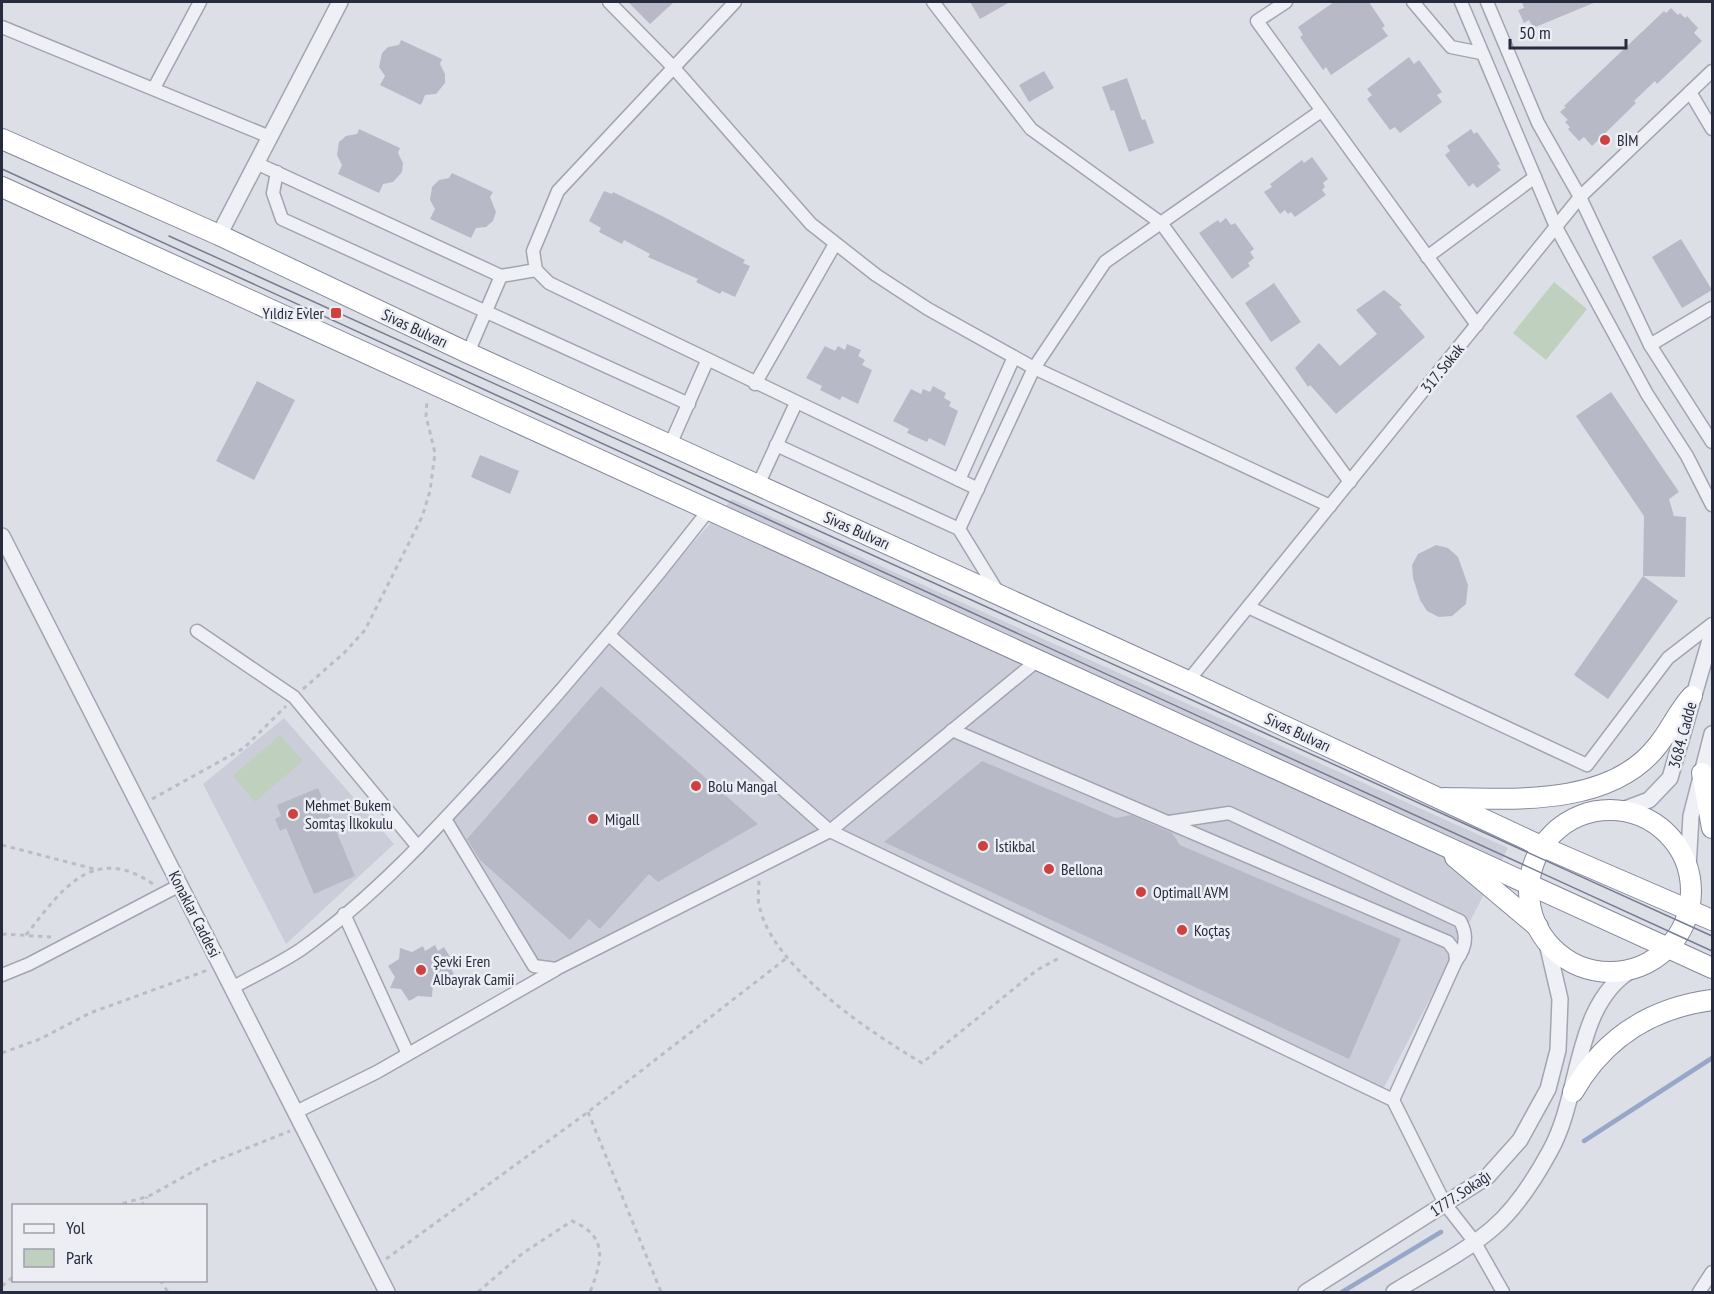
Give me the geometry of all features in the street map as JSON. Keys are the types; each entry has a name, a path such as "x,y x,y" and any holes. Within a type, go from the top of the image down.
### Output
{"highway":[{"name":"Sivas Bulvarı","path":"2,138 219,235 468,353 999,594 1543,847 1713,920"},
{"path":"2,187 1713,968"},
{"path":"1437,797 1535,799 1593,787 1623,773 1648,755 1658,745 1679,710 1692,696"},
{"path":"1702,773 1713,828"},
{"path":"1435,840 1542,933 1566,958 1585,968 1605,972 1633,969 1658,957 1678,934 1689,910 1691,896 1688,868 1682,855 1665,832 1642,817 1620,811 1601,811 1574,819 1557,831 1537,858 1530,884 1533,913 1542,933"},
{"path":"1573,1092 1603,1050 1628,1029 1668,1009 1713,1000"}],"street":[{"path":"154,88 200,2"},
{"path":"219,235 340,2"},
{"path":"609,2 673,68 811,224 902,293 1034,368 1330,506"},
{"path":"735,2 558,191 533,251 536,270 549,283 707,361 978,489"},
{"path":"933,2 1030,129 1161,223 1350,482"},
{"path":"1286,2 1257,21 1477,326"},
{"path":"1413,2 1451,47 1481,53"},
{"path":"1461,2 1556,227 1647,394 1687,456 1713,505"},
{"path":"1487,2 1538,123 1580,197 1650,345 1713,442"},
{"path":"2,27 270,137"},
{"name":"317. Sokak","path":"1188,681 1580,197 1713,71"},
{"path":"1690,92 1713,129"},
{"path":"959,529 1034,368 1105,262 1321,111"},
{"path":"256,163 501,276 536,270"},
{"path":"277,172 273,193 282,219 688,404"},
{"path":"1427,257 1535,177"},
{"path":"755,384 835,244"},
{"path":"468,353 501,276"},
{"path":"1650,345 1713,308"},
{"path":"959,480 1014,357"},
{"path":"670,445 707,361"},
{"path":"758,485 796,403"},
{"path":"776,445 959,529 999,594"},
{"path":"232,988 299,951 418,847 554,700 708,511"},
{"name":"Konaklar Caddesi","path":"2,536 387,1293"},
{"path":"1248,607 1587,765 1668,658 1713,624"},
{"path":"197,631 294,697 418,847"},
{"name":"3684. Cadde","path":"1620,811 1649,800 1666,785 1713,633"},
{"path":"609,635 830,831 1393,1100 1445,1204 1474,1241 1503,1293"},
{"path":"299,1118 556,969 830,831 1039,659"},
{"path":"952,730 1448,942 1455,951 1456,961"},
{"name":"3684. Cadde","path":"1688,868 1691,816 1713,735"},
{"path":"1168,822 1229,813 1460,921 1466,938 1463,950 1393,1100"},
{"path":"445,819 534,966 556,969"},
{"path":"2,975 180,885"},
{"path":"344,914 408,1054"},
{"name":"1777. Sokağı","path":"1306,1293 1480,1182 1500,1165 1520,1140 1548,1089 1557,1060 1561,1020 1557,979 1542,933"},
{"path":"1394,1293 1494,1227 1537,1173 1558,1137 1598,1004 1616,981 1633,969"},
{"path":"1699,1293 1713,1272"}],"path":[{"path":"140,806 244,748 294,697 345,652 364,630 422,517 430,491 435,453 426,416 430,383"},
{"path":"2,845 100,870 129,872 148,880 164,893"},
{"path":"760,867 759,908 776,942 788,957 806,978 881,1039 922,1063 1036,970 1076,949"},
{"path":"26,935 63,888 82,875 100,870"},
{"path":"2,934 71,942"},
{"path":"374,1267 588,1112 788,957"},
{"path":"2,1053 40,1039 90,1013 176,983 220,963"},
{"path":"588,1112 661,1293"},
{"path":"121,1204 149,1196 207,1164 270,1141 299,1118"},
{"path":"143,1204 149,1196"},
{"path":"478,1293 523,1253 572,1221 588,1230 594,1237 600,1252 600,1267 590,1293"}],"shaded area":[{"path":"732,499 1508,848 1380,1095 833,834 540,976 447,819"},
{"name":"Mehmet Bukem Somtaş İlkokulu","path":"284,718 394,844 286,944 203,784"}],"green space":[{"path":"1554,282 1587,309 1546,360 1513,333"},
{"path":"280,735 303,761 255,802 233,776"}],"building":[{"path":"628,2 674,2 650,24"},
{"path":"970,2 1010,2 980,19"},
{"path":"1334,2 1369,2 1385,26 1382,28 1388,36 1331,75 1326,67 1323,70 1300,37 1303,35 1298,27"},
{"path":"1522,2 1596,2 1533,28 1529,20 1524,23 1518,10 1524,8"},
{"path":"1671,8 1678,15 1680,13 1685,18 1687,16 1698,28 1694,33 1702,41 1657,84 1655,81 1634,101 1636,103 1592,146 1584,137 1579,141 1568,129 1570,127 1565,122 1568,120 1560,112 1566,107 1564,106 1664,11 1666,13"},
{"path":"401,40 442,59 440,64 445,74 445,83 436,94 425,95 421,105 380,85 385,76 379,67 382,53 388,47 399,45"},
{"path":"1409,57 1414,64 1419,60 1442,92 1437,95 1442,102 1400,133 1395,127 1390,130 1367,99 1372,95 1367,89"},
{"path":"1044,71 1054,88 1029,102 1019,85"},
{"path":"1127,78 1142,120 1145,119 1154,143 1129,152 1114,110 1111,111 1102,87"},
{"path":"359,129 400,148 398,153 403,163 402,172 393,182 383,184 379,193 338,174 342,165 337,155 339,142 346,136 357,134"},
{"path":"1471,129 1474,134 1477,132 1500,164 1497,166 1501,170 1477,188 1473,183 1469,187 1445,155 1450,151 1447,146"},
{"path":"1312,157 1328,179 1323,183 1325,187 1322,190 1326,195 1295,217 1291,212 1288,214 1285,210 1280,214 1264,192 1272,187 1270,184 1302,160 1304,163"},
{"path":"452,173 493,192 490,197 496,212 493,221 486,227 476,228 471,238 430,219 435,209 430,200 432,187 439,180 449,178"},
{"path":"604,191 612,194 613,192 660,215 745,260 743,263 750,266 735,297 722,291 720,294 696,282 698,279 648,257 650,254 624,240 622,244 599,232 601,228 589,221"},
{"path":"1226,218 1231,225 1235,223 1254,249 1250,252 1254,258 1248,263 1250,266 1232,279 1199,233 1218,220 1220,223"},
{"path":"1681,239 1712,290 1682,308 1652,257"},
{"path":"1274,283 1301,322 1271,342 1245,303"},
{"path":"1384,290 1402,305 1399,307 1425,337 1336,414 1310,385 1308,387 1295,368 1319,343 1340,366 1377,334 1356,310"},
{"path":"847,344 861,350 858,356 865,360 862,365 872,370 858,404 842,396 840,400 820,390 822,386 806,378 825,346 835,351 838,346 845,350"},
{"path":"257,381 295,400 254,480 216,461"},
{"path":"933,386 946,393 944,398 951,402 949,406 958,411 945,446 929,438 927,442 907,433 909,429 893,421 911,389 921,394 923,389 930,392"},
{"path":"1611,392 1679,492 1669,499 1674,516 1686,517 1685,577 1643,576 1644,516 1576,416"},
{"path":"480,455 519,471 510,494 471,477"},
{"path":"1436,545 1448,548 1458,557 1468,585 1466,604 1452,616 1439,617 1427,611 1420,600 1413,578 1412,565 1418,554"},
{"path":"1643,576 1678,601 1608,699 1574,675"},
{"path":"601,686 758,824 658,882 649,874 600,929 589,919 570,940 480,860 467,839"},
{"name":"Optimall AVM","path":"982,761 1116,818 1131,815 1172,833 1180,845 1401,939 1349,1059 884,842"},
{"path":"318,788 355,876 314,894 286,828 280,831 275,819 281,816 277,805"},
{"name":"Şevki Eren Albayrak Camii","path":"435,945 438,951 444,947 452,960 448,963 454,974 433,985 432,997 418,996 409,1001 401,989 390,988 395,977 388,966 399,959 400,948 412,952 423,946 425,951"}],"waterway":[{"path":"1584,1141 1712,1058"},
{"path":"1342,1292 1441,1232"}],"tram line":[{"path":"2,169 1712,951"},
{"path":"169,236 1712,936"}],"place":[{"name":"BİM","path":"1605,140"},
{"name":"Yıldız Evler","path":"336,313"},
{"name":"Bolu Mangal","path":"696,786"},
{"name":"Mehmet Bukem Somtaş İlkokulu","path":"293,814"},
{"name":"Migall","path":"593,819"},
{"name":"İstikbal","path":"983,846"},
{"name":"Bellona","path":"1049,869"},
{"name":"Optimall AVM","path":"1141,892"},
{"name":"Koçtaş","path":"1182,930"},
{"name":"Şevki Eren Albayrak Camii","path":"421,970"}]}
